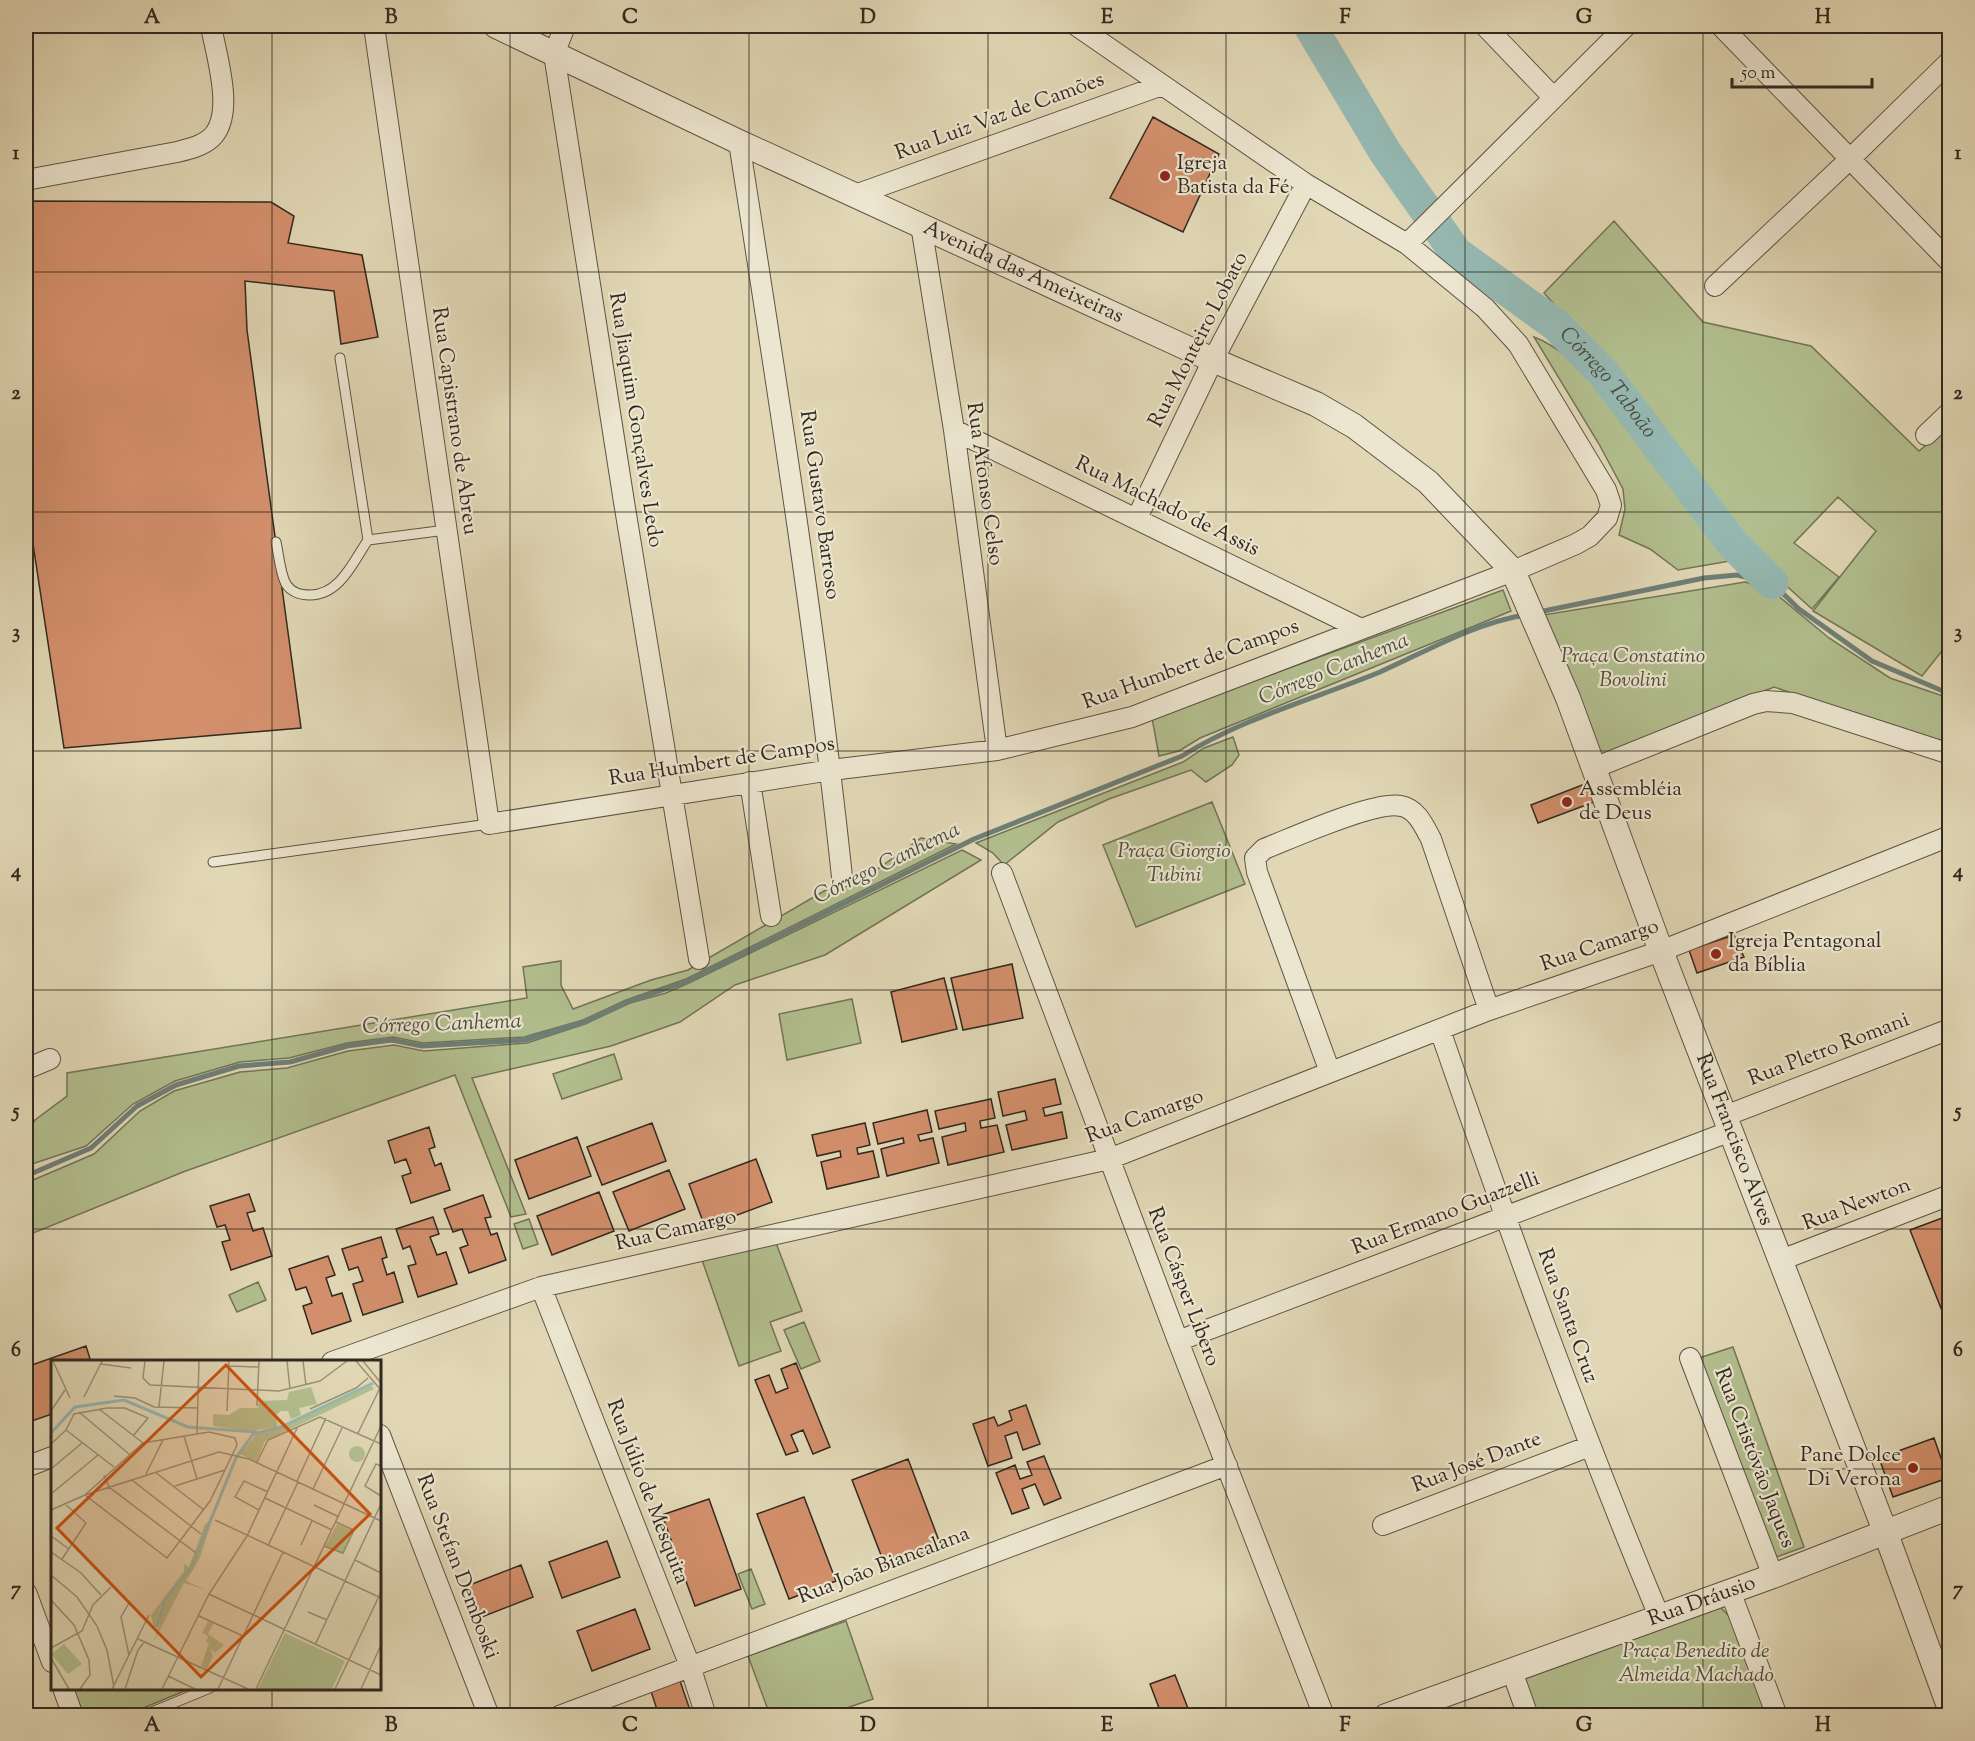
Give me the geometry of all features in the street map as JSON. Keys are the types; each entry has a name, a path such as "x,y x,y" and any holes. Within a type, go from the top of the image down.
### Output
{"street":[{"path":"26,180 177,153 197,147 212,138 221,125 225,110 212,26"},
{"name":"Rua Capistrano de Abreu","path":"374,26 489,824"},
{"name":"Avenida das Ameixeiras","path":"496,26 739,142 1213,360 1316,404 1379,443 1428,482 1513,571"},
{"path":"554,54 565,26"},
{"path":"1077,26 1306,184 1409,242 1442,212 1553,97 1626,26"},
{"path":"1485,26 1553,97"},
{"path":"1720,26 1950,262"},
{"name":"Rua Jiaquim Gonçalves Ledo","path":"554,54 699,959"},
{"path":"1715,286 1950,61"},
{"name":"Rua Luiz Vaz de Camões","path":"855,195 1162,85"},
{"name":"Rua Gustavo Barroso","path":"739,142 791,475 831,770 842,877"},
{"name":"Rua Monteiro Lobato","path":"1137,518 1213,360 1306,184"},
{"name":"Rua Afonso Celso","path":"921,225 954,430 997,750"},
{"name":"Rua Humbert de Campos","path":"489,824 831,770 997,750 1132,717 1359,628 1513,571 1590,536 1607,518 1611,505 1606,490 1518,344 1501,322 1409,242"},
{"path":"1926,435 1950,412"},
{"name":"Rua Machado de Assis","path":"954,430 1359,628"},
{"name":"Rua Francisco Alves","path":"1513,571 1568,698 1661,951 1886,1531 1950,1709"},
{"path":"1594,768 1752,704 1766,701 1793,703 1950,754"},
{"path":"750,782 771,916"},
{"path":"1330,1072 1257,872 1255,858 1264,849 1379,806 1402,806 1411,810 1421,821 1431,839 1490,1011"},
{"name":"Rua Camargo","path":"344,1360 541,1287 1109,1159 1490,1011 1661,951 1950,836"},
{"name":"Rua Cásper Libero","path":"1002,873 1178,1341 1324,1716"},
{"name":"Rua Pletro Romani","path":"1728,1124 1950,1029"},
{"name":"Rua Santa Cruz","path":"1440,1030 1505,1218 1590,1446 1659,1616"},
{"path":"26,1069 50,1059"},
{"name":"Rua Ermano Guazzelli","path":"1178,1341 1505,1218 1728,1124"},
{"name":"Rua Newton","path":"1781,1260 1950,1195"},
{"name":"Rua Júlio de Mesquita","path":"541,1287 690,1666 706,1716"},
{"name":"Rua Cristóvão Jaques","path":"1690,1358 1773,1576"},
{"name":"Rua Stefan Demboski","path":"381,1438 489,1716"},
{"name":"Rua José Dante","path":"1383,1525 1590,1446"},
{"path":"26,1467 51,1457"},
{"name":"Rua João Biancalana","path":"559,1716 1227,1465"},
{"name":"Rua Dráusio","path":"1386,1716 1773,1576 1950,1507"},
{"path":"1730,1591 1777,1716"},
{"path":"26,1592 47,1630 51,1656"},
{"path":"1512,1671 1528,1716"},
{"path":"63,1690 73,1716"}],"lane":[{"path":"276,542 285,582 292,590 300,595 323,595 334,589 368,540 340,358"},
{"path":"368,540 446,530"},
{"path":"213,862 489,824"},
{"path":"142,1716 207,1690"}],"green space":[{"path":"1614,221 1703,322 1811,346 1919,451 1949,426 1949,642 1922,676 1813,611 1876,531 1838,497 1794,543 1839,577 1812,609 1739,543 1728,517 1599,354 1544,293"},
{"path":"1534,337 1554,347 1592,381 1629,425 1687,507 1730,561 1678,570 1650,549 1619,535 1625,509 1623,489 1599,444"},
{"name":"Praça Constatino Bovolini","path":"1745,582 1771,590 1829,638 1890,678 1949,698 1949,747 1774,687 1593,758 1543,615"},
{"path":"1503,590 1511,611 1200,738 1179,751 1159,756 1152,718"},
{"path":"1233,737 1239,755 1232,765 1206,782 1191,770 1109,799 1058,822 1004,865 993,853 976,843 1183,762 1204,748"},
{"name":"Praça Giorgio Tubini","path":"1212,802 1245,884 1136,927 1103,845"},
{"path":"921,838 956,844 686,979 626,1000 583,1020 524,1037 423,1043 393,1037 347,1043 289,1058 240,1062 175,1081 133,1104 86,1146 26,1166 26,1135 35,1120 67,1096 67,1073 527,998 523,967 561,961 561,985 573,1009 651,980 688,970 843,880 879,868"},
{"path":"962,850 981,860 825,955 735,985 680,1022 611,1046 472,1078 526,1214 511,1217 455,1075 183,1172 26,1236 26,1183 94,1154 140,1111 174,1091 240,1072 287,1068 348,1051 394,1045 424,1051 527,1043 585,1024 630,1003 666,993 691,982"},
{"path":"852,999 861,1043 787,1060 779,1014"},
{"path":"614,1054 622,1079 562,1099 553,1074"},
{"path":"529,1219 538,1244 523,1249 514,1224"},
{"path":"776,1243 802,1311 770,1322 781,1351 739,1366 701,1257"},
{"path":"258,1282 266,1300 237,1312 229,1295"},
{"path":"804,1322 820,1361 801,1369 784,1330"},
{"path":"1733,1347 1804,1547 1771,1559 1699,1358"},
{"path":"751,1569 765,1604 752,1609 738,1574"},
{"name":"Praça Benedito de Almeida Machado","path":"1719,1606 1736,1623 1773,1715 1532,1715 1518,1675"},
{"path":"846,1621 873,1699 826,1715 770,1715 748,1656"},
{"path":"73,1690 187,1690 124,1716 84,1715"}],"building":[{"name":"Igreja Batista da Fé","path":"1153,117 1219,154 1183,232 1110,198"},
{"path":"26,201 271,202 294,216 288,243 362,255 378,337 341,344 334,291 245,281 247,330 301,728 64,748 26,498"},
{"name":"Assembléia de Deus","path":"1595,780 1602,799 1538,823 1531,805"},
{"name":"Igreja Pentagonal da Bíblia","path":"1734,935 1744,957 1697,973 1689,950"},
{"path":"1012,964 1023,1018 963,1030 951,978"},
{"path":"944,978 957,1029 902,1042 891,992"},
{"path":"1055,1079 1061,1104 1043,1108 1045,1116 1062,1112 1067,1138 1012,1150 1006,1125 1027,1120 1025,1111 1003,1116 998,1092"},
{"path":"991,1099 995,1118 980,1121 981,1128 997,1125 1004,1152 948,1165 942,1137 966,1131 965,1123 939,1129 935,1111"},
{"path":"927,1110 932,1132 918,1135 920,1141 933,1138 939,1163 887,1176 881,1149 904,1143 903,1138 878,1144 873,1123"},
{"path":"652,1123 666,1161 602,1185 587,1147"},
{"path":"865,1123 870,1145 857,1148 858,1154 873,1151 879,1177 827,1189 821,1162 841,1157 840,1151 817,1156 812,1135"},
{"path":"429,1127 435,1147 429,1149 435,1166 441,1163 450,1190 411,1203 402,1176 411,1173 406,1159 395,1163 388,1141"},
{"path":"577,1137 591,1176 529,1199 515,1160"},
{"path":"756,1159 772,1202 705,1227 689,1184"},
{"path":"669,1170 685,1209 629,1231 613,1192"},
{"path":"599,1192 614,1231 552,1255 537,1216"},
{"path":"249,1194 255,1211 247,1213 253,1231 263,1228 272,1256 231,1270 222,1242 230,1240 225,1225 217,1227 210,1206"},
{"path":"483,1195 491,1217 485,1218 491,1235 497,1233 506,1260 469,1273 460,1248 468,1245 462,1229 453,1232 444,1209"},
{"path":"1950,1215 1950,1331 1910,1230"},
{"path":"433,1217 439,1234 430,1237 437,1255 446,1252 457,1284 418,1297 408,1266 416,1264 410,1246 403,1249 396,1229"},
{"path":"381,1237 387,1257 382,1259 387,1275 394,1272 403,1302 363,1315 353,1284 363,1281 358,1267 349,1270 342,1249"},
{"path":"328,1256 335,1275 326,1278 332,1296 342,1293 351,1321 312,1334 303,1306 312,1303 306,1287 296,1290 289,1269"},
{"path":"86,1346 90,1360 51,1360 51,1414 26,1423 26,1367"},
{"path":"796,1363 830,1447 813,1454 803,1430 791,1435 798,1451 786,1455 755,1380 769,1375 776,1393 788,1388 781,1369"},
{"path":"1026,1405 1040,1444 1023,1450 1017,1432 1005,1436 1012,1458 988,1466 973,1424 994,1417 998,1426 1012,1420 1009,1411"},
{"name":"Pane Dolce Di Verona","path":"1934,1438 1948,1478 1893,1497 1879,1458"},
{"path":"1044,1456 1061,1498 1044,1505 1035,1484 1022,1489 1029,1508 1012,1514 996,1473 1015,1465 1020,1479 1032,1475 1027,1462"},
{"path":"908,1459 941,1546 886,1568 852,1480"},
{"path":"804,1497 836,1581 789,1599 757,1514"},
{"path":"709,1499 741,1589 695,1606 662,1515"},
{"path":"607,1541 620,1577 562,1598 549,1562"},
{"path":"521,1565 533,1597 479,1618 467,1586"},
{"path":"635,1609 650,1649 592,1671 577,1631"},
{"path":"1175,1675 1191,1716 1162,1716 1150,1684"},
{"path":"679,1678 692,1716 659,1716 650,1688"}],"waterway":[{"name":"Córrego Taboão","path":"1310,26 1385,152 1456,253 1556,325 1604,374 1733,544 1772,583"},
{"name":"Córrego Canhema","path":"1539,612 1704,578 1737,575 1772,583 1799,609 1872,661 1950,694"},
{"name":"Córrego Canhema","path":"26,1176 91,1148 137,1106 176,1085 239,1066 290,1062 347,1046 392,1040 422,1046 525,1040 584,1022 628,1002 688,981 974,839 1182,756 1254,720 1380,672 1468,631 1524,615"}],"place":[{"name":"Igreja Batista da Fé","path":"1165,176"},
{"name":"Assembléia de Deus","path":"1567,802"},
{"name":"Igreja Pentagonal da Bíblia","path":"1716,954"},
{"name":"Pane Dolce Di Verona","path":"1913,1468"}]}
